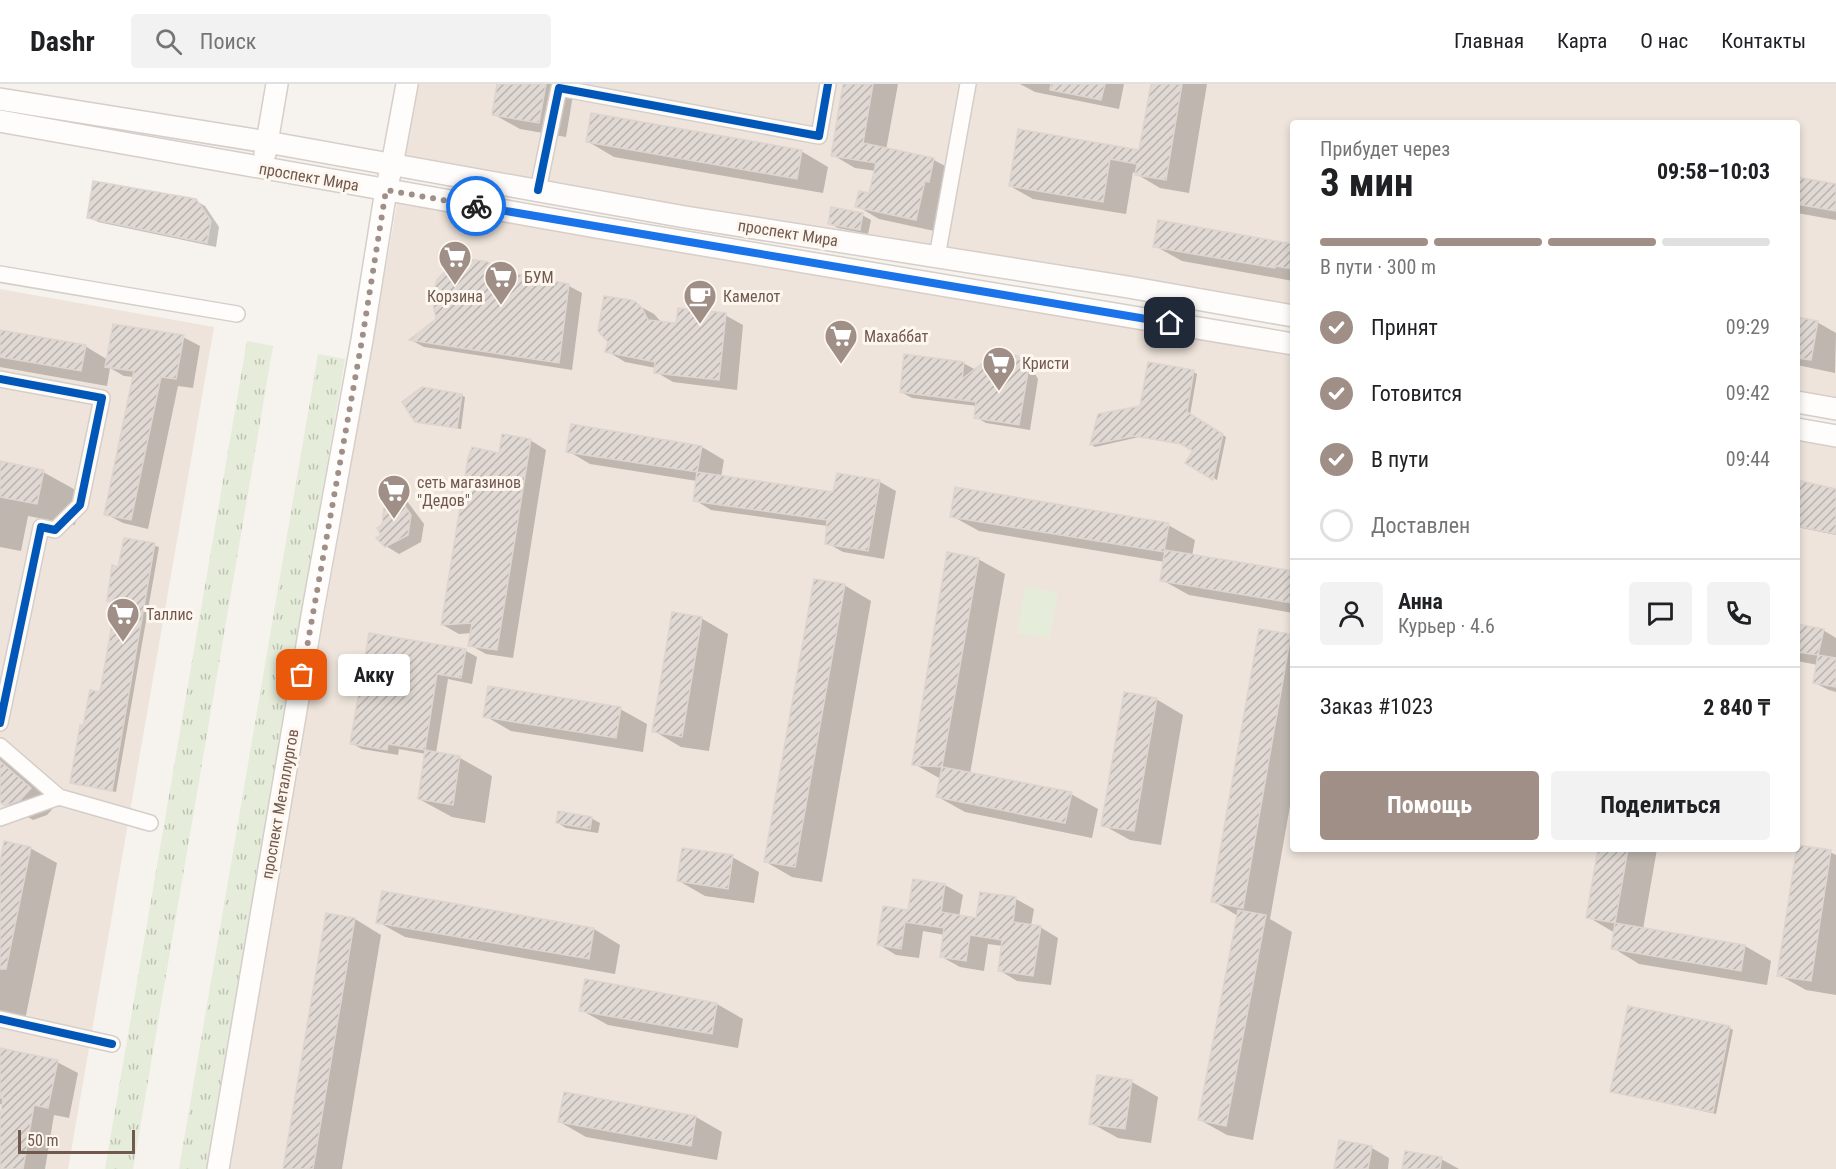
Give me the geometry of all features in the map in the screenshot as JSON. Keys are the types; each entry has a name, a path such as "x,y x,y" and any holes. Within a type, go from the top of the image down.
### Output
{"main road":[{"path":"262,169 277,84"},
{"name":"проспект Металлургов","path":"218,1169 386,190 407,84"},
{"name":"проспект Мира","path":"0,99 267,142 685,217 1290,316"},
{"name":"проспект Мира","path":"0,121 596,227 1290,343"},
{"path":"596,227 603,219 616,216 685,217"},
{"path":"1800,403 1836,409"},
{"path":"1800,430 1836,436"}],"street":[{"path":"538,190 558,86 819,136 828,84"},
{"path":"937,257 968,84"},
{"path":"0,274 237,314"},
{"path":"0,379 102,398 80,505 55,530 41,527 0,723"},
{"path":"0,746 59,797 150,824"},
{"path":"0,818 59,797"},
{"path":"0,1019 112,1044"}],"shaded area":[{"path":"407,84 1836,84 1836,409 1800,403 1800,120 1290,120 1290,315 392,165"},
{"path":"397,204 1290,353 1290,852 1800,852 1800,436 1836,442 1836,1169 227,1169"},
{"path":"0,289 214,327 68,1169 0,1169"}],"green space":[{"path":"247,341 273,346 133,1169 105,1169"},
{"path":"318,354 345,359 207,1169 179,1169"},
{"path":"1025,587 1058,592 1050,638 1017,633"}],"building":[{"path":"497,84 546,84 539,123 492,115"},
{"path":"843,84 873,84 863,143 934,158 929,182 925,181 916,220 855,207 859,191 869,193 876,163 831,156"},
{"path":"1051,84 1105,84 1101,100 1050,90"},
{"path":"1151,84 1182,84 1166,180 1135,175 1137,164 1110,159 1103,202 1009,186 1018,129 1139,150"},
{"path":"591,113 802,150 797,179 586,142"},
{"path":"1800,178 1836,184 1836,211 1800,205"},
{"path":"93,181 196,199 211,221 207,243 87,218"},
{"path":"831,207 863,213 860,230 828,224"},
{"path":"1158,220 1290,243 1290,268 1276,266 1275,268 1153,247"},
{"path":"468,259 488,262 501,271 569,284 559,363 409,340 436,319 432,298 437,280 450,266"},
{"path":"604,296 636,302 648,320 676,323 678,308 726,313 719,380 654,373 655,362 605,352 608,342 598,331"},
{"path":"1800,318 1818,321 1811,360 1800,358"},
{"path":"113,324 184,335 176,379 161,377 131,520 104,515 134,371 105,367"},
{"path":"0,330 86,345 81,371 0,357"},
{"path":"997,352 1018,356 1028,372 1019,425 974,418 976,402 900,392 904,354 964,362 962,379"},
{"path":"1148,362 1194,370 1187,412 1223,434 1213,480 1185,463 1193,451 1181,444 1134,436 1090,445 1098,414 1140,406"},
{"path":"422,387 462,394 457,428 415,422 402,402"},
{"path":"571,424 702,446 697,472 566,452"},
{"path":"502,434 531,439 497,650 468,646 472,623 441,625 468,458 472,447 499,453"},
{"path":"0,461 44,470 37,504 0,497"},
{"path":"697,472 833,492 837,473 880,480 868,551 825,544 827,520 693,501"},
{"path":"1800,481 1836,489 1836,534 1800,527"},
{"path":"955,487 1169,523 1164,552 950,517"},
{"path":"394,491 411,515 408,535 385,547 376,538 381,535 377,528 382,525 386,507 382,499"},
{"path":"124,538 155,543 112,791 70,783 80,725 83,726 90,690 100,692 116,602 107,601 112,565 118,567"},
{"path":"1165,550 1290,571 1290,603 1160,581"},
{"path":"947,552 979,558 942,767 912,765"},
{"path":"814,579 845,584 795,867 764,862"},
{"path":"672,612 702,617 682,737 652,732"},
{"path":"1800,625 1824,629 1818,655 1800,652"},
{"path":"1259,629 1290,634 1243,908 1211,902"},
{"path":"369,633 466,649 461,678 437,674 425,750 388,744 387,750 350,744"},
{"path":"1818,655 1836,658 1836,687 1813,683"},
{"path":"488,686 621,707 616,738 483,717"},
{"path":"1124,692 1157,698 1134,831 1101,826"},
{"path":"425,750 460,756 453,805 418,799"},
{"path":"0,761 31,788 20,800 5,806 0,802"},
{"path":"942,767 1072,792 1065,823 936,797"},
{"path":"558,811 592,817 590,829 556,823"},
{"path":"4,841 31,847 6,969 0,969 0,862"},
{"path":"1800,845 1831,850 1811,981 1777,976 1796,852 1800,852"},
{"path":"682,848 733,855 728,889 677,881"},
{"path":"1597,852 1627,852 1615,923 1586,918"},
{"path":"913,879 945,884 941,912 976,918 980,892 1016,897 1013,922 1041,926 1033,976 998,971 1002,940 970,935 966,961 940,957 944,928 905,922 901,949 877,945 883,906 908,910"},
{"path":"382,891 594,928 589,959 376,923"},
{"path":"1238,910 1266,915 1226,1126 1198,1120"},
{"path":"326,913 355,918 313,1169 283,1169"},
{"path":"1615,923 1745,945 1741,971 1611,949"},
{"path":"585,979 717,1003 712,1034 579,1011"},
{"path":"1628,1006 1730,1026 1713,1112 1610,1092"},
{"path":"0,1048 58,1060 48,1108 34,1105 23,1169 0,1169 0,1118 3,1098 0,1098"},
{"path":"1097,1075 1132,1080 1125,1129 1089,1124"},
{"path":"564,1092 696,1116 691,1146 558,1122"},
{"path":"1339,1140 1372,1146 1368,1169 1334,1169"},
{"path":"1405,1151 1442,1157 1440,1169 1402,1169"}],"cycle path":[{"path":"538,190 559,88 819,136 828,84"},
{"path":"0,379 102,398 80,505 55,530 41,527 0,723"},
{"path":"0,1019 112,1044"}],"way so far":[{"path":"302,675 362,340 386,190 476,206"}],"place":[{"name":"Корзина","path":"455,286"},
{"name":"БУМ","path":"501,306"},
{"name":"Камелот","path":"700,325"},
{"name":"Махаббат","path":"841,365"},
{"name":"Кристи","path":"999,392"},
{"name":"сеть магазинов \"Дедов\"","path":"394,520"},
{"name":"Таллис","path":"123,643"},
{"name":"Акку","path":"302,675"}],"route":[{"path":"476,206 1170,323"}]}
